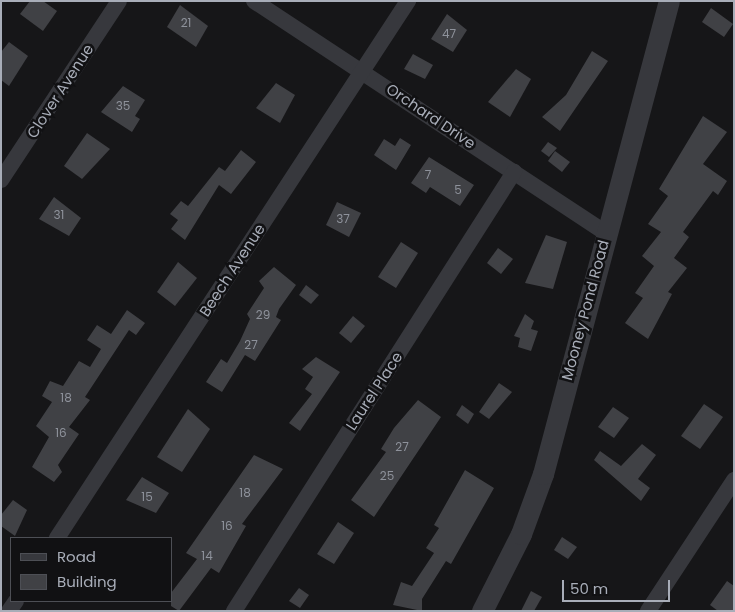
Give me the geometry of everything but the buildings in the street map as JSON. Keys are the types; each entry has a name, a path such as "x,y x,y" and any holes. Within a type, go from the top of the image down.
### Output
{"street":[{"name":"Clover Avenue","path":"1,180 119,1"},
{"name":"Orchard Drive","path":"254,1 362,70 606,233"},
{"name":"Beech Avenue","path":"58,537 408,1"},
{"name":"Mooney Pond Road","path":"482,611 533,505 669,1"},
{"name":"Laurel Place","path":"234,611 514,172"},
{"path":"648,611 734,480"}]}
